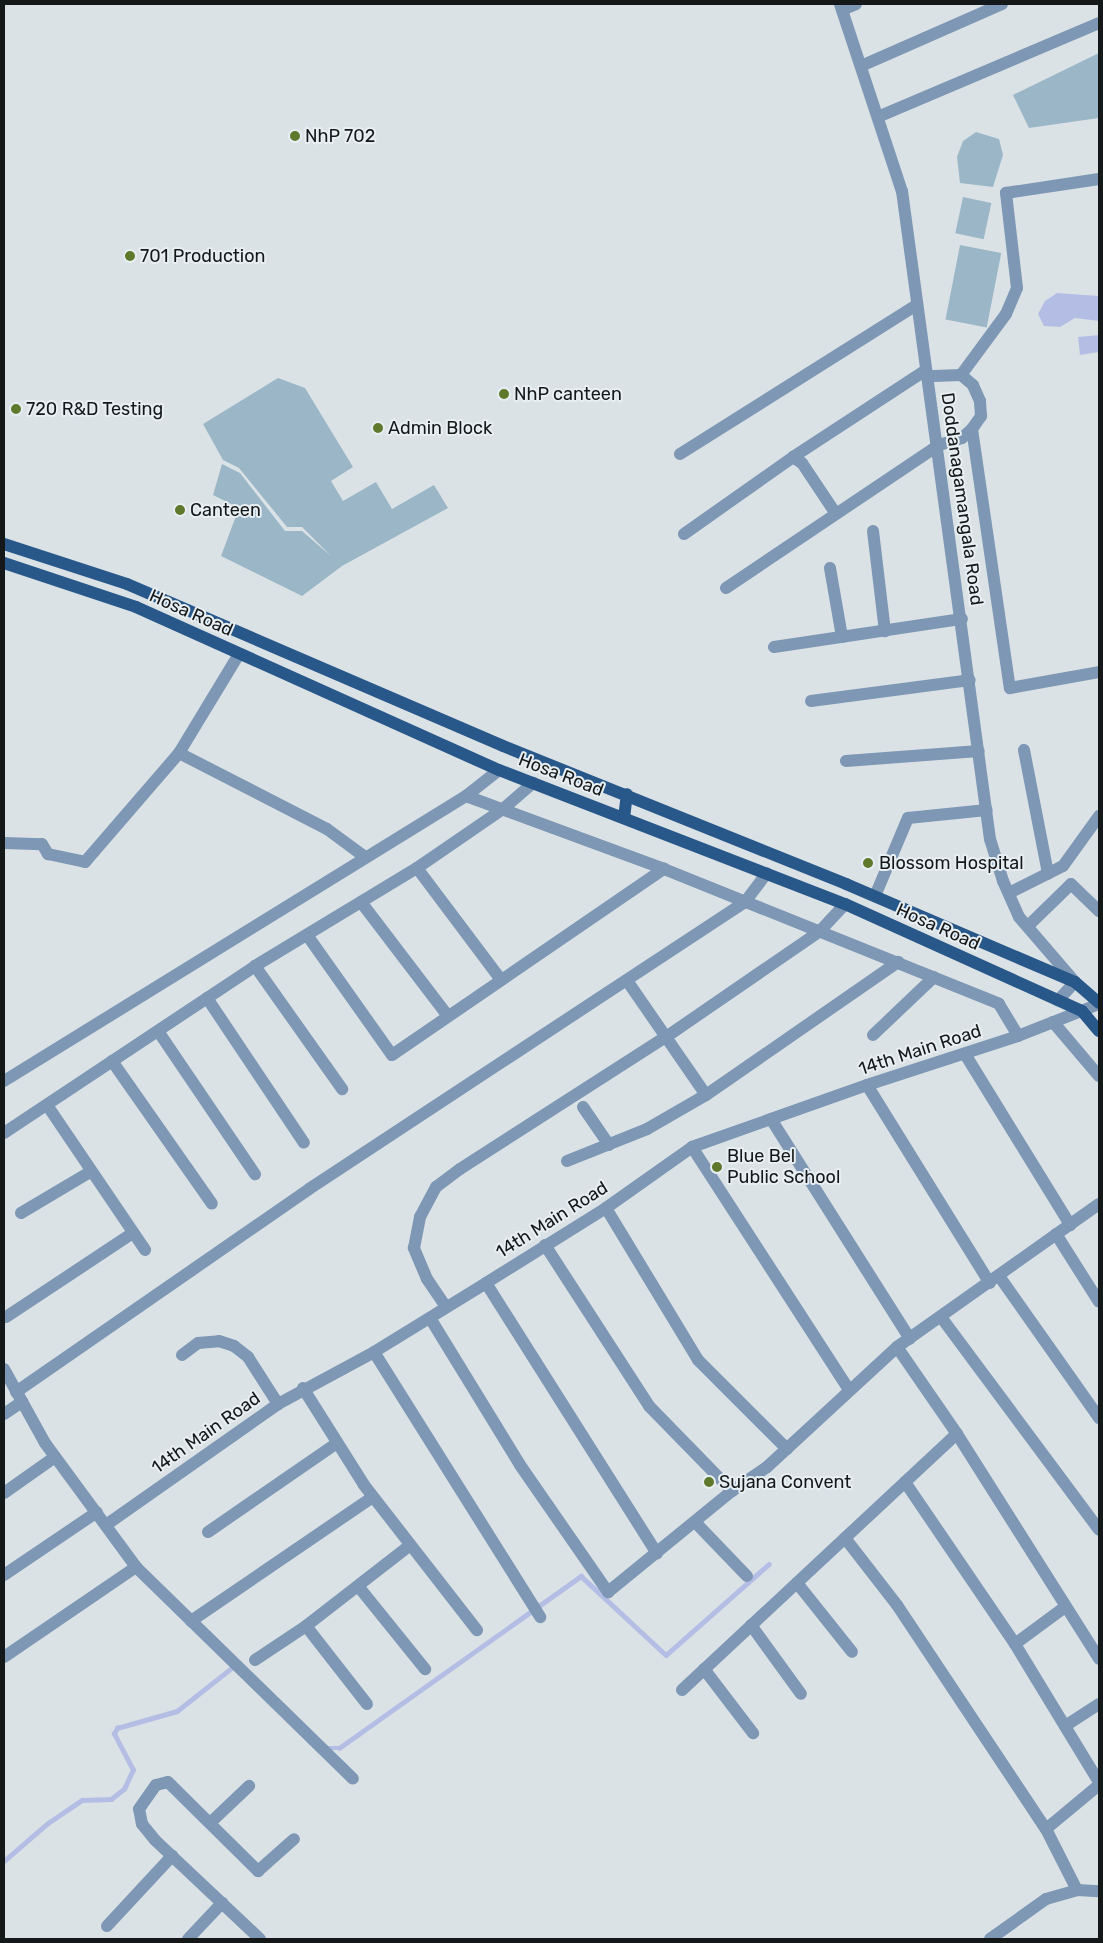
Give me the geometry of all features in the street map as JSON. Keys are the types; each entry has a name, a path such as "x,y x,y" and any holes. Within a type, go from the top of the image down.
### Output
{"main road":[{"name":"Hosa Road","path":"4,544 127,584 503,746 627,794 874,896 1075,982 1099,1003"},
{"name":"Hosa Road","path":"4,563 136,607 499,770 844,904 1082,1011 1099,1030"},
{"path":"624,818 627,794"}],"street":[{"path":"841,7 856,4"},
{"path":"861,66 1002,4"},
{"name":"Doddanagamangala Road","path":"841,7 880,116 902,190 917,305 939,445 990,839 1019,917 1075,982"},
{"path":"880,116 1099,23"},
{"path":"962,375 1006,314 1017,288 1006,193 1099,179"},
{"path":"680,454 917,305"},
{"path":"684,534 792,457 927,373 962,375 973,385 980,402 980,416 972,429 962,438 939,445 726,588"},
{"path":"972,429 1010,688 1099,672"},
{"path":"792,457 802,463 836,514"},
{"path":"873,531 885,631"},
{"path":"830,568 842,638"},
{"path":"774,648 962,619"},
{"path":"4,843 42,844 48,854 85,862 179,753 239,654"},
{"path":"811,701 970,680"},
{"path":"1024,750 1048,874"},
{"path":"846,761 979,751"},
{"path":"179,753 327,828 365,857"},
{"path":"4,1081 466,796 499,770"},
{"path":"4,1133 255,966 417,868 503,809 533,783"},
{"path":"466,796 664,869 999,1004 1018,1036"},
{"path":"874,896 908,818 987,810"},
{"path":"1009,894 1063,866 1099,816"},
{"path":"417,868 501,980"},
{"path":"307,935 392,1055 664,869"},
{"path":"4,1414 19,1397 309,1189 628,982 745,902 767,873"},
{"path":"1028,926 1071,884 1099,911"},
{"path":"361,902 448,1016"},
{"path":"446,1308 428,1278 414,1248 420,1217 436,1187 460,1168 666,1037 820,931 844,904"},
{"path":"567,1160 647,1129 706,1095 898,962"},
{"path":"255,966 342,1088"},
{"path":"872,1035 934,977"},
{"path":"628,982 706,1095"},
{"path":"1058,1000 1075,982"},
{"path":"206,998 304,1143"},
{"name":"14th Main Road","path":"106,1525 278,1404 303,1388 374,1352 430,1318 606,1208 692,1147 867,1085 1018,1036 1099,1003"},
{"path":"1053,1022 1099,1076"},
{"path":"158,1031 255,1174"},
{"path":"964,1054 1070,1225"},
{"path":"112,1061 212,1204"},
{"path":"867,1085 994,1279 1099,1418"},
{"path":"47,1104 90,1172 145,1250"},
{"path":"583,1107 609,1145"},
{"path":"771,1118 910,1339"},
{"path":"692,1147 848,1390"},
{"path":"21,1213 90,1172"},
{"path":"430,1318 520,1465 608,1592 787,1448 897,1347 942,1317 1099,1204"},
{"path":"606,1208 698,1360 787,1448"},
{"path":"6,1317 133,1233"},
{"path":"1056,1234 1099,1302"},
{"path":"545,1245 649,1406 732,1491"},
{"path":"486,1283 657,1553"},
{"path":"942,1317 1099,1530"},
{"path":"182,1355 198,1343 219,1341 234,1346 248,1356 278,1404"},
{"path":"897,1347 957,1434 1099,1659"},
{"path":"374,1352 540,1618"},
{"path":"4,1369 55,1457 136,1567 234,1666 353,1779"},
{"path":"303,1388 373,1497 409,1546 477,1630"},
{"path":"682,1690 957,1434"},
{"path":"208,1532 337,1443"},
{"path":"4,1493 55,1457"},
{"path":"906,1482 1015,1644 1099,1783 1046,1830"},
{"path":"191,1621 373,1497"},
{"path":"4,1576 97,1512"},
{"path":"695,1522 747,1576"},
{"path":"845,1538 897,1605 1046,1830 1077,1890"},
{"path":"255,1660 306,1626 409,1546"},
{"path":"4,1657 136,1567"},
{"path":"797,1583 852,1652"},
{"path":"358,1586 425,1669"},
{"path":"1015,1644 1065,1607"},
{"path":"751,1625 801,1694"},
{"path":"306,1626 367,1704"},
{"path":"704,1669 753,1733"},
{"path":"1065,1726 1099,1704"},
{"path":"260,1939 172,1856 142,1824 139,1809 156,1785 168,1782 258,1871 294,1839"},
{"path":"210,1823 249,1786"},
{"path":"107,1926 172,1856"},
{"path":"990,1939 1046,1899 1077,1890 1099,1891"},
{"path":"188,1939 222,1903"}],"shaded area":[{"path":"1099,53 1099,118 1029,128 1013,95"},
{"path":"976,132 999,139 1003,155 993,187 960,183 957,157 963,141"},
{"path":"963,197 991,203 984,239 955,233"},
{"path":"960,245 1001,253 987,328 945,320"},
{"path":"1057,293 1099,296 1099,321 1075,318 1060,327 1044,326 1038,314 1045,301"},
{"path":"1099,335 1099,352 1080,355 1078,337"},
{"path":"278,378 305,388 353,467 331,481 343,501 376,482 392,509 434,485 448,508 342,566 302,596 221,556 239,508 213,495 222,464 240,473 285,531 302,531 331,556 302,527 287,527 239,468 223,460 203,424"}],"waterway":[{"path":"326,1748 339,1748 581,1576 666,1655 769,1564"},
{"path":"4,1861 48,1823 82,1800 111,1799 124,1789 133,1770 114,1734 117,1728 177,1711 234,1666"}],"place":[{"name":"NhP 702","path":"295,136"},
{"name":"701 Production","path":"130,256"},
{"name":"NhP canteen","path":"504,394"},
{"name":"720 R&D Testing","path":"16,409"},
{"name":"Admin Block","path":"378,428"},
{"name":"Canteen","path":"180,510"},
{"name":"Blossom Hospital","path":"868,863"},
{"name":"Blue Bel Public School","path":"717,1167"},
{"name":"Sujana Convent","path":"709,1482"}]}
